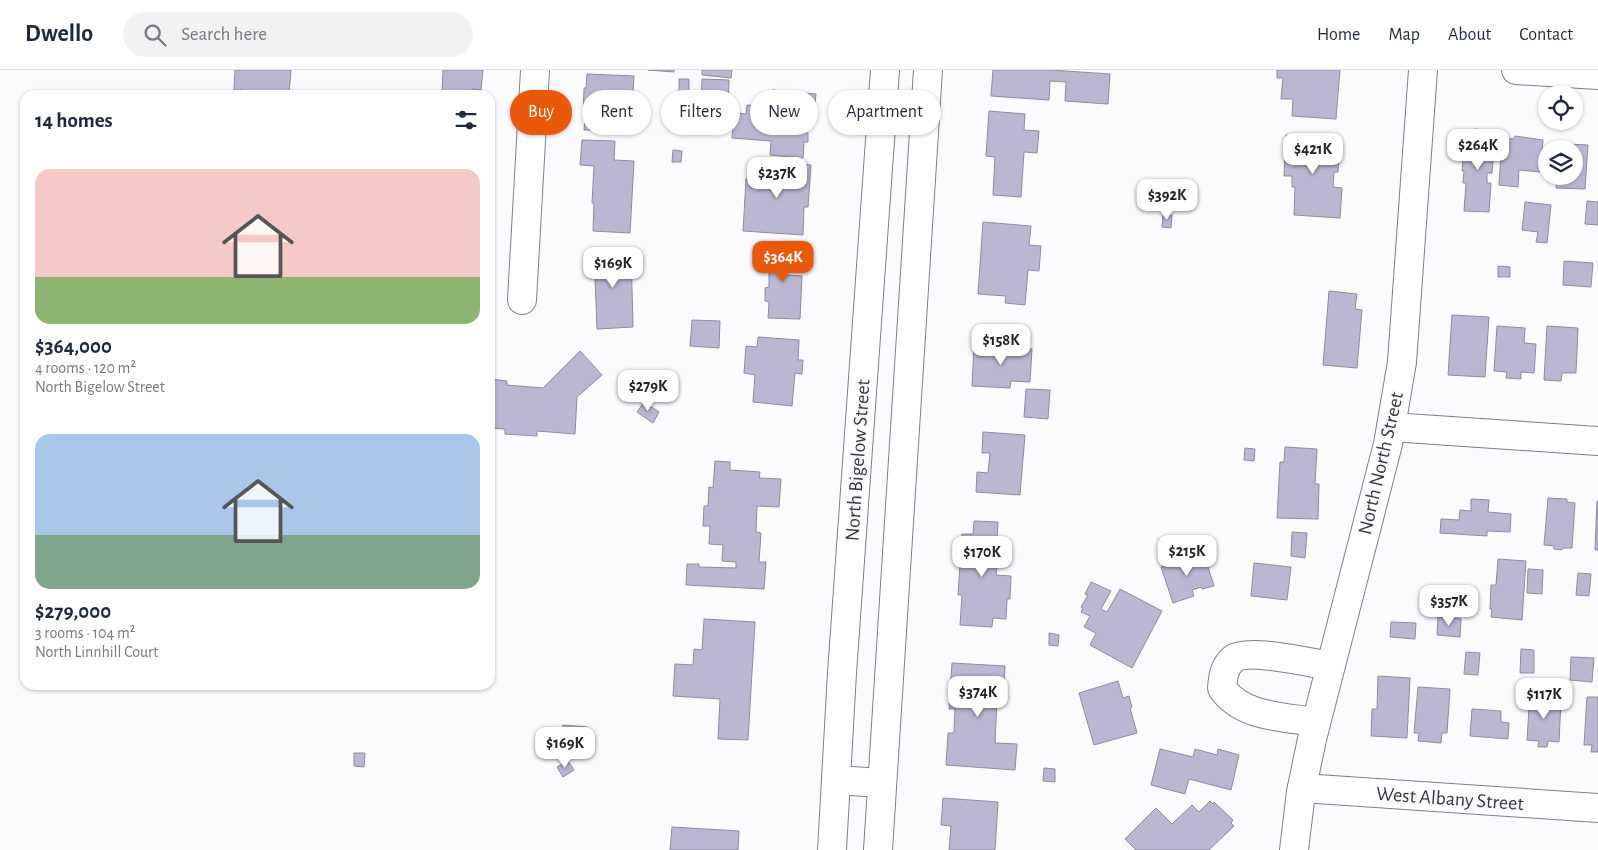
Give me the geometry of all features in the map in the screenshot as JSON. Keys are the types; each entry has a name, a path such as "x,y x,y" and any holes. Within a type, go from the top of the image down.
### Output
{"street":[{"path":"522,300 535,70"},
{"path":"927,90 928,70"},
{"name":"North North Street","path":"1294,850 1302,788 1316,722 1392,427 1404,337 1423,70"},
{"path":"1516,70 1598,75"},
{"path":"884,82 906,90"},
{"name":"North Bigelow Street","path":"832,850 884,82"},
{"path":"878,850 924,135"},
{"path":"1392,427 1598,441"},
{"path":"1316,722 1251,710 1240,705 1228,697 1222,688 1225,668 1234,658 1248,655 1264,655 1330,666"},
{"path":"836,780 882,783"},
{"name":"West Albany Street","path":"1302,788 1598,808"}],"building":[{"path":"235,70 291,70 289,90 234,90"},
{"path":"443,70 483,70 481,90 442,90"},
{"path":"648,70 674,70 674,72"},
{"path":"702,70 732,70 731,78 702,75"},
{"path":"993,70 1051,70 1110,74 1108,104 1065,101 1066,82 1050,81 1049,100 991,96"},
{"path":"1277,70 1340,70 1336,119 1292,116 1293,99 1281,99 1283,78 1277,78"},
{"path":"587,74 634,76 633,90 584,90 586,88"},
{"path":"679,79 689,79 689,90 679,90"},
{"path":"702,79 729,80 729,90 702,90"},
{"path":"747,105 750,105 750,135 808,135 808,142 804,142 803,158 770,155 771,141 732,138 732,135 740,135 740,114 746,114"},
{"path":"989,111 1025,114 1024,130 1039,131 1037,153 1024,152 1021,197 993,195 995,157 986,156"},
{"path":"1475,129 1485,130 1485,137 1495,138 1492,173 1487,173 1487,183 1491,183 1489,212 1464,211 1466,183 1463,183 1464,171 1462,171 1465,135 1475,136"},
{"path":"1286,135 1337,138 1335,160 1339,160 1338,172 1334,172 1333,187 1342,188 1340,218 1294,215 1295,187 1292,187 1292,176 1284,176"},
{"path":"1515,136 1543,140 1538,140 1538,172 1519,170 1518,187 1499,185 1502,138 1514,139"},
{"path":"582,140 615,141 614,160 634,161 630,233 593,231 594,166 580,165"},
{"path":"1583,145 1588,145 1585,189 1556,188 1556,185 1583,185"},
{"path":"673,150 682,151 681,162 672,162"},
{"path":"759,162 811,165 808,207 804,207 803,235 743,231 746,179 758,179"},
{"path":"1587,201 1598,202 1598,225 1585,224"},
{"path":"1525,202 1551,205 1547,243 1536,242 1538,232 1522,230"},
{"path":"1163,215 1172,215 1171,228 1162,227"},
{"path":"983,222 1031,226 1029,245 1041,246 1039,271 1028,270 1025,305 1005,303 1006,296 978,294"},
{"path":"769,242 794,242 794,266 784,266 784,275 802,276 800,319 768,318 769,302 765,301 765,288 769,287"},
{"path":"631,250 633,327 597,329 595,278 591,279 591,266 594,266 594,251"},
{"path":"1564,261 1593,263 1591,287 1563,285"},
{"path":"1498,266 1510,267 1510,277 1498,277"},
{"path":"1329,291 1357,294 1355,309 1362,310 1357,368 1323,365"},
{"path":"1452,315 1489,317 1485,377 1448,375"},
{"path":"692,320 720,321 719,348 690,346"},
{"path":"1497,326 1525,328 1524,343 1536,344 1534,373 1521,372 1521,379 1506,378 1507,372 1494,371"},
{"path":"1547,326 1578,328 1576,373 1562,373 1561,381 1544,380"},
{"path":"758,337 799,340 798,360 803,360 802,374 795,373 792,406 753,402 755,375 744,373 746,346 757,347"},
{"path":"974,346 1032,349 1030,382 1011,381 1010,388 972,386"},
{"path":"580,351 602,375 577,397 575,434 537,431 537,436 505,434 505,429 495,428 495,380 507,381 507,385 543,388"},
{"path":"1026,389 1050,390 1048,419 1024,417"},
{"path":"644,402 659,412 653,423 637,412"},
{"path":"983,432 1025,435 1020,495 976,492 977,472 988,473 990,453 982,453"},
{"path":"1285,447 1317,449 1315,484 1319,484 1318,519 1277,518 1280,462 1284,462"},
{"path":"1245,448 1255,449 1254,461 1244,460"},
{"path":"715,461 730,462 730,470 760,472 759,478 781,479 779,507 757,506 756,532 761,533 759,562 766,562 764,589 686,585 687,564 699,564 699,567 736,568 736,562 722,561 723,545 709,544 710,526 703,526 704,506 708,506 709,487 713,488"},
{"path":"1548,498 1567,499 1567,502 1575,503 1572,548 1563,548 1562,550 1554,549 1554,546 1544,545"},
{"path":"1471,499 1489,500 1488,512 1511,514 1510,532 1487,531 1487,536 1440,533 1441,519 1459,520 1460,510 1471,511"},
{"path":"1597,501 1598,550 1595,550"},
{"path":"974,521 998,522 996,556 1000,557 996,575 1011,576 1010,599 1007,599 1006,619 993,618 992,627 960,625 962,595 958,595 962,534 973,534"},
{"path":"1292,532 1307,533 1305,558 1291,556"},
{"path":"1204,554 1214,586 1192,590 1194,596 1173,603 1161,567"},
{"path":"1498,559 1526,561 1522,620 1491,617 1491,585 1496,585"},
{"path":"1254,563 1291,567 1287,600 1251,596"},
{"path":"1528,569 1543,570 1542,594 1527,593"},
{"path":"1578,573 1591,574 1589,596 1576,595"},
{"path":"1091,582 1111,591 1101,609 1107,612 1120,589 1162,611 1132,668 1090,645 1096,633 1084,627 1090,616 1081,612 1083,608 1081,607 1088,595 1085,594"},
{"path":"1438,617 1461,619 1460,637 1437,635"},
{"path":"704,619 755,622 748,740 718,739 720,699 673,696 675,664 693,665 694,649 702,650"},
{"path":"1391,622 1416,623 1415,639 1390,637"},
{"path":"1049,633 1059,635 1058,646 1049,645"},
{"path":"1521,649 1534,650 1534,673 1520,673"},
{"path":"1466,652 1480,653 1478,675 1464,674"},
{"path":"1571,657 1594,658 1592,682 1570,680"},
{"path":"952,663 1005,666 1003,701 997,700 995,743 1017,744 1015,770 946,765 948,733 954,733 955,709 949,709"},
{"path":"1378,676 1410,678 1407,738 1371,736 1372,709 1377,709"},
{"path":"1118,681 1123,698 1129,696 1132,707 1130,708 1137,733 1094,745 1079,693"},
{"path":"1418,687 1450,689 1447,733 1442,733 1441,743 1418,741 1419,733 1414,733"},
{"path":"1530,692 1539,692 1539,700 1561,701 1559,742 1548,741 1547,747 1538,747 1539,741 1527,740"},
{"path":"1587,697 1598,697 1598,752 1591,752 1592,745 1584,745"},
{"path":"1472,709 1501,711 1501,722 1509,723 1508,739 1470,736"},
{"path":"563,725 587,727 584,753 560,750"},
{"path":"1160,749 1193,757 1195,749 1217,755 1218,749 1239,755 1231,790 1189,779 1185,794 1151,785"},
{"path":"354,753 365,753 364,767 354,766"},
{"path":"568,761 574,770 563,777 557,767"},
{"path":"1044,768 1055,769 1055,782 1043,781"},
{"path":"943,798 998,802 995,850 949,850 951,826 941,825"},
{"path":"1210,801 1213,804 1214,802 1233,820 1231,823 1234,826 1209,850 1136,850 1125,839 1156,808 1172,824 1192,805 1199,812"},
{"path":"672,827 739,831 738,850 670,850"}]}
